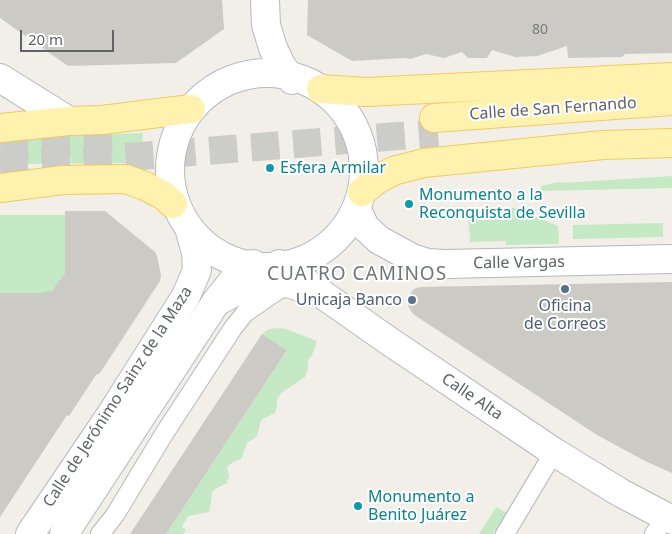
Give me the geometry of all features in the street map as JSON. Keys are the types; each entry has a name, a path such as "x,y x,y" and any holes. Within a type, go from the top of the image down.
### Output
{"main road":[{"path":"236,78 261,40 265,13"},
{"path":"265,13 273,48 281,65 292,80"},
{"path":"174,204 168,164 171,145 180,123 205,95 236,78 266,76 292,80 321,89 366,92 672,77"},
{"path":"0,78 69,121"},
{"path":"216,302 235,292 260,285 273,271 320,250 336,240 347,229 359,201 367,173 365,153 357,129 342,107 321,89"},
{"name":"Calle de San Fernando","path":"672,100 436,126 672,119"},
{"path":"0,128 69,121 102,120 191,109"},
{"path":"359,201 375,181 393,171 424,163 603,146 672,143"},
{"path":"0,188 63,180 126,179 163,195 174,204 189,228 206,244 230,258 273,271"},
{"name":"Calle Vargas","path":"359,201 365,227 378,240 412,258 428,263 672,259"},
{"name":"Calle de Jerónimo Sainz de la Maza","path":"30,534 112,413 186,296 197,270 196,253 189,228"},
{"name":"Calle Alta","path":"273,271 297,275 397,347 554,452 621,493 664,524"},
{"name":"Calle de Jerónimo Sainz de la Maza","path":"64,534 216,302 239,274 273,271"}],"lane":[{"path":"100,534 115,515 164,434 233,328 273,271"},
{"path":"164,434 166,378"},
{"path":"504,534 554,452"}],"green space":[{"path":"143,133 141,163 15,164 16,138"},
{"path":"672,176 672,188 541,191 541,186 558,182"},
{"path":"515,208 558,226 559,244 506,245 506,241 470,242 468,210"},
{"path":"0,215 65,215 65,273 51,293 0,293"},
{"path":"663,223 663,237 573,239 573,225"},
{"path":"269,329 286,329 317,341 308,360 305,377 281,393 277,399 275,413 261,420 257,436 247,443 241,459 227,467 229,476 227,483 212,492 209,512 188,516 182,527 186,530 183,534 166,534 287,350 262,334"},
{"path":"496,507 507,513 493,534 479,534"}],"building":[{"path":"0,0 222,0 224,29 176,63 68,66 0,18"},
{"path":"308,0 672,0 672,53 625,54 622,57 568,58 567,46 537,56 515,57 492,50 487,58 468,58 462,52 444,58 426,54 410,59 352,61 307,35"},
{"path":"65,211 105,211 155,252 161,275 160,281 100,373 96,375 69,416 67,415 0,517 0,293 52,291 65,273"},
{"path":"672,282 672,473 597,435 413,314 408,306 408,297 414,289 421,287"},
{"path":"262,334 287,350 166,534 130,534"}],"tunnel":[{"path":"0,167 438,133"},
{"path":"0,147 121,139"}],"place":[{"name":"Esfera Armilar","path":"270,168"},
{"name":"Monumento a la Reconquista de Sevilla","path":"409,204"},
{"name":"Oficina de Correos","path":"565,289"},
{"name":"Unicaja Banco","path":"412,300"},
{"name":"Monumento a Benito Juárez","path":"358,506"}],"district":[{"name":"CUATRO CAMINOS","path":"357,275"}]}
